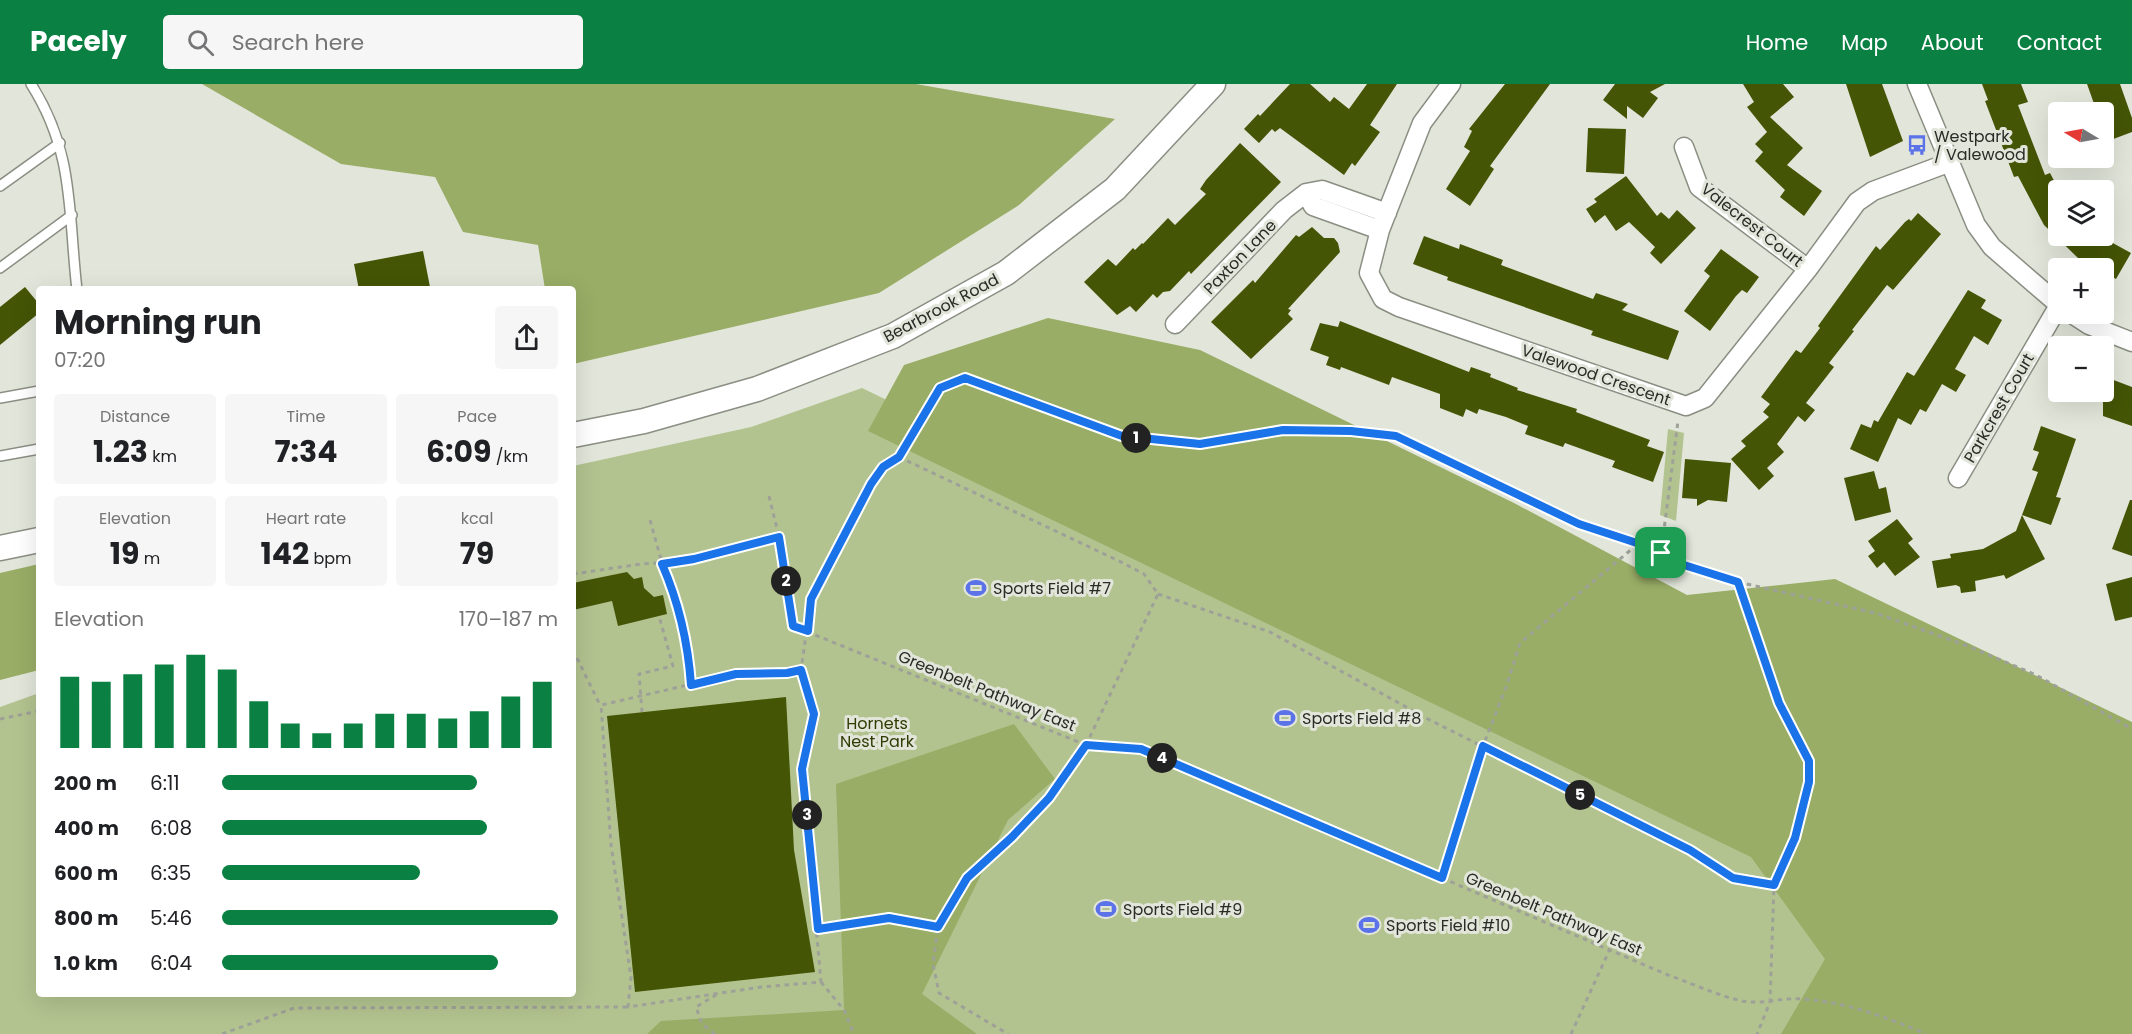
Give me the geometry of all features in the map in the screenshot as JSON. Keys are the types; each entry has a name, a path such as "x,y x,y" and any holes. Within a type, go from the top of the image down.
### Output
{"street":[{"name":"Bearbrook Road","path":"576,434 644,421 757,389 893,336 1006,273 1115,189 1213,84"},
{"name":"Valewood Crescent","path":"1451,84 1422,123 1380,230 1369,273 1383,299 1399,307 1686,406 1705,398 1808,269 1857,202 1873,191 1948,163"},
{"path":"1917,84 1948,163 1976,225 1992,247 2048,297"},
{"name":"Valecrest Court","path":"1684,147 1700,187 1808,269"},
{"path":"1380,230 1313,206 1306,193 1322,190 1387,213"},
{"name":"Paxton Lane","path":"1175,324 1284,210 1306,193"},
{"name":"Parkcrest Court","path":"1958,478 2048,323"},
{"path":"2087,324 2132,342"},
{"path":"0,548 36,541"}],"lane":[{"path":"31,84 60,143 72,215 77,286"},
{"path":"0,186 60,143"},
{"path":"0,268 72,215"},
{"path":"0,398 36,392"},
{"path":"0,456 36,450"}],"path":[{"path":"854,1034 844,1010 821,982 802,769 814,714 801,670 811,599 871,484 883,467 899,457 940,388 965,378 1122,436 1200,444 1283,430 1351,431 1396,436 1579,524 1638,543 1684,565 1738,582 1875,613 1968,646 2036,675 2132,729"},
{"path":"1661,553 1680,404"},
{"path":"899,457 1144,574 1158,594 1270,632 1483,746 1690,850 1733,878 1774,885"},
{"path":"576,574 694,559 779,537 769,496"},
{"path":"650,520 662,564 675,594 689,648 691,685"},
{"name":"Greenbelt Pathway East","path":"779,537 793,626 1086,745 1141,749 1609,951 1739,1000 1770,1002 1803,999 1849,1006 1876,1013 1926,1034"},
{"path":"1442,878 1483,746 1520,644 1638,543"},
{"path":"1738,582 1779,703 1809,761 1809,782 1795,838 1774,885 1770,1002 1757,1034"},
{"path":"1008,1034 939,993 933,963 938,927 967,878 1012,837 1049,798 1086,745 1158,594"},
{"path":"642,712 639,674 673,666 659,616"},
{"path":"576,656 601,705 611,845 631,977 628,1007"},
{"path":"601,705 640,698 736,674 787,673 801,670"},
{"path":"0,719 36,712"},
{"path":"818,929 889,918 938,927"},
{"path":"1571,1034 1609,951"},
{"path":"222,1034 294,1008 628,1007 761,987 821,982"},
{"path":"714,1034 702,1024 696,1007 717,994"}],"green space":[{"path":"202,84 916,84 1115,119 1019,205 879,293 576,363 576,286 545,286 538,245 463,232 435,177 341,164"},
{"path":"1048,318 1200,350 1514,503 1687,595 1835,579 2132,722 2132,1034 1781,1034 1825,959 1751,857 868,431 904,365"},
{"name":"Hornets Nest Park","path":"862,388 1783,834 1853,968 1816,1034 0,1034 0,707 36,694 36,997 576,997 576,465 751,427"},
{"path":"1668,429 1684,433 1676,521 1660,515"},
{"path":"36,565 36,671 0,680 0,573"},
{"path":"1014,724 1055,779 1008,820 922,994 977,1034 647,1034 661,1021 844,1010 836,784"}],"building":[{"path":"1290,84 1310,84 1330,102 1334,97 1349,109 1367,84 1397,84 1370,125 1380,132 1355,166 1352,163 1344,175 1280,128 1275,132 1272,129 1259,143 1244,129 1258,114 1260,116"},
{"path":"1505,84 1550,84 1490,166 1494,169 1470,206 1446,189 1470,151 1464,147 1472,131 1469,129"},
{"path":"1615,84 1665,84 1650,92 1658,98 1643,118 1627,106 1627,119 1603,100"},
{"path":"1743,84 1783,84 1794,97 1770,117 1803,148 1787,165 1822,191 1804,216 1780,197 1785,190 1755,161 1763,152 1755,144 1767,132 1747,107 1754,102"},
{"path":"1846,84 1882,84 1903,141 1870,157"},
{"path":"1982,84 2021,84 2028,102 2018,105 2045,175 2050,173 2054,180 2048,180 2048,229 2018,176 2014,177 1985,101 1988,100"},
{"path":"2087,84 2120,84 2132,118 2132,132 2114,139 2114,102 2093,102"},
{"path":"1588,128 1626,129 1624,174 1586,172"},
{"path":"1240,143 1281,182 1191,274 1189,271 1170,291 1163,292 1157,298 1153,294 1136,312 1130,306 1117,315 1084,282 1108,259 1116,266 1133,248 1135,250 1143,244 1168,218 1175,225 1206,194 1200,189 1206,180"},
{"path":"1626,176 1657,216 1661,212 1669,219 1677,210 1696,228 1661,264 1650,253 1655,247 1629,222 1616,231 1605,215 1595,223 1586,209 1597,202 1594,199"},
{"path":"1918,213 1941,234 1893,290 1887,285 1852,330 1854,331 1829,363 1834,367 1806,403 1815,410 1805,422 1798,416 1777,444 1784,452 1767,468 1774,476 1759,490 1731,459 1746,446 1741,441 1769,417 1763,412 1770,404 1761,397 1796,350 1801,353 1876,246 1880,250 1905,222 1909,219 1911,221"},
{"path":"1312,227 1324,238 1334,238 1340,252 1288,309 1291,310 1288,314 1293,319 1251,359 1211,322 1253,280 1255,283 1296,235 1299,237"},
{"path":"1424,236 1459,249 1460,244 1503,260 1501,265 1593,299 1596,293 1628,304 1622,310 1679,331 1668,360 1591,335 1593,331 1447,280 1448,277 1413,264"},
{"path":"2114,244 2131,253 2116,279 2114,278 2114,258 2078,258 2066,246 2114,246"},
{"path":"1721,249 1759,277 1747,293 1742,290 1736,296 1710,331 1684,311 1710,276 1704,271"},
{"path":"423,251 430,286 358,286 354,264"},
{"path":"25,287 36,300 36,315 0,345 0,307"},
{"path":"1968,290 1986,300 1981,308 2002,320 1988,345 1974,336 1955,369 1966,375 1956,392 1942,384 1926,412 1920,409 1911,425 1898,418 1878,462 1850,449 1861,424 1871,428 1874,420 1878,422 1907,372 1914,376"},
{"path":"1340,321 1469,372 1471,367 1491,374 1490,377 1518,388 1517,390 1577,409 1576,412 1650,440 1647,446 1664,452 1653,482 1612,467 1615,461 1565,443 1563,447 1525,434 1528,426 1506,417 1479,409 1477,414 1466,409 1463,417 1440,408 1440,394 1392,377 1389,385 1341,367 1340,370 1326,365 1329,357 1310,350 1320,323 1338,327"},
{"path":"2114,380 2132,387 2132,426 2103,416 2103,402 2114,402"},
{"path":"2041,426 2076,439 2056,497 2061,498 2051,525 2022,515 2038,472 2032,470 2039,452 2033,450"},
{"path":"1685,459 1731,463 1727,502 1708,500 1697,506 1697,499 1682,498"},
{"path":"1874,471 1879,489 1886,487 1891,512 1855,521 1844,478"},
{"path":"2130,500 2132,500 2132,556 2112,549"},
{"path":"2022,515 2045,559 2006,579 2004,575 1975,581 1976,591 1961,593 1960,587 1956,585 1937,588 1932,561 1951,558 1950,554 1983,549 2016,531"},
{"path":"1897,519 1913,539 1908,543 1920,557 1895,576 1884,562 1877,568 1868,556 1875,551 1868,541"},
{"path":"627,572 634,579 642,577 644,588 654,597 663,595 667,614 618,626 612,601 576,609 576,582"},
{"path":"2132,577 2132,617 2115,621 2106,584"},
{"path":"786,697 794,850 815,972 635,992 607,716"}],"place":[{"name":"Westpark / Valewood","path":"1917,145"},
{"name":"Sports Field #7","path":"976,588"},
{"name":"Sports Field #8","path":"1285,718"},
{"name":"Sports Field #9","path":"1106,909"},
{"name":"Sports Field #10","path":"1369,925"}],"route":[{"path":"965,378 1122,436 1200,444 1283,430 1351,431 1396,436 1579,524 1661,553 1684,565 1738,582 1779,703 1809,761 1809,782 1795,838 1774,885 1733,878 1690,850 1483,746 1442,878 1141,749 1086,745 1049,798 1012,837 967,878 938,927 889,918 818,929 802,769 814,714 808,687 801,670 787,673 736,674 691,685 689,648 675,594 662,564 694,559 779,537 793,626 808,631 811,599 871,484 883,467 899,457 940,388 965,378"}]}
